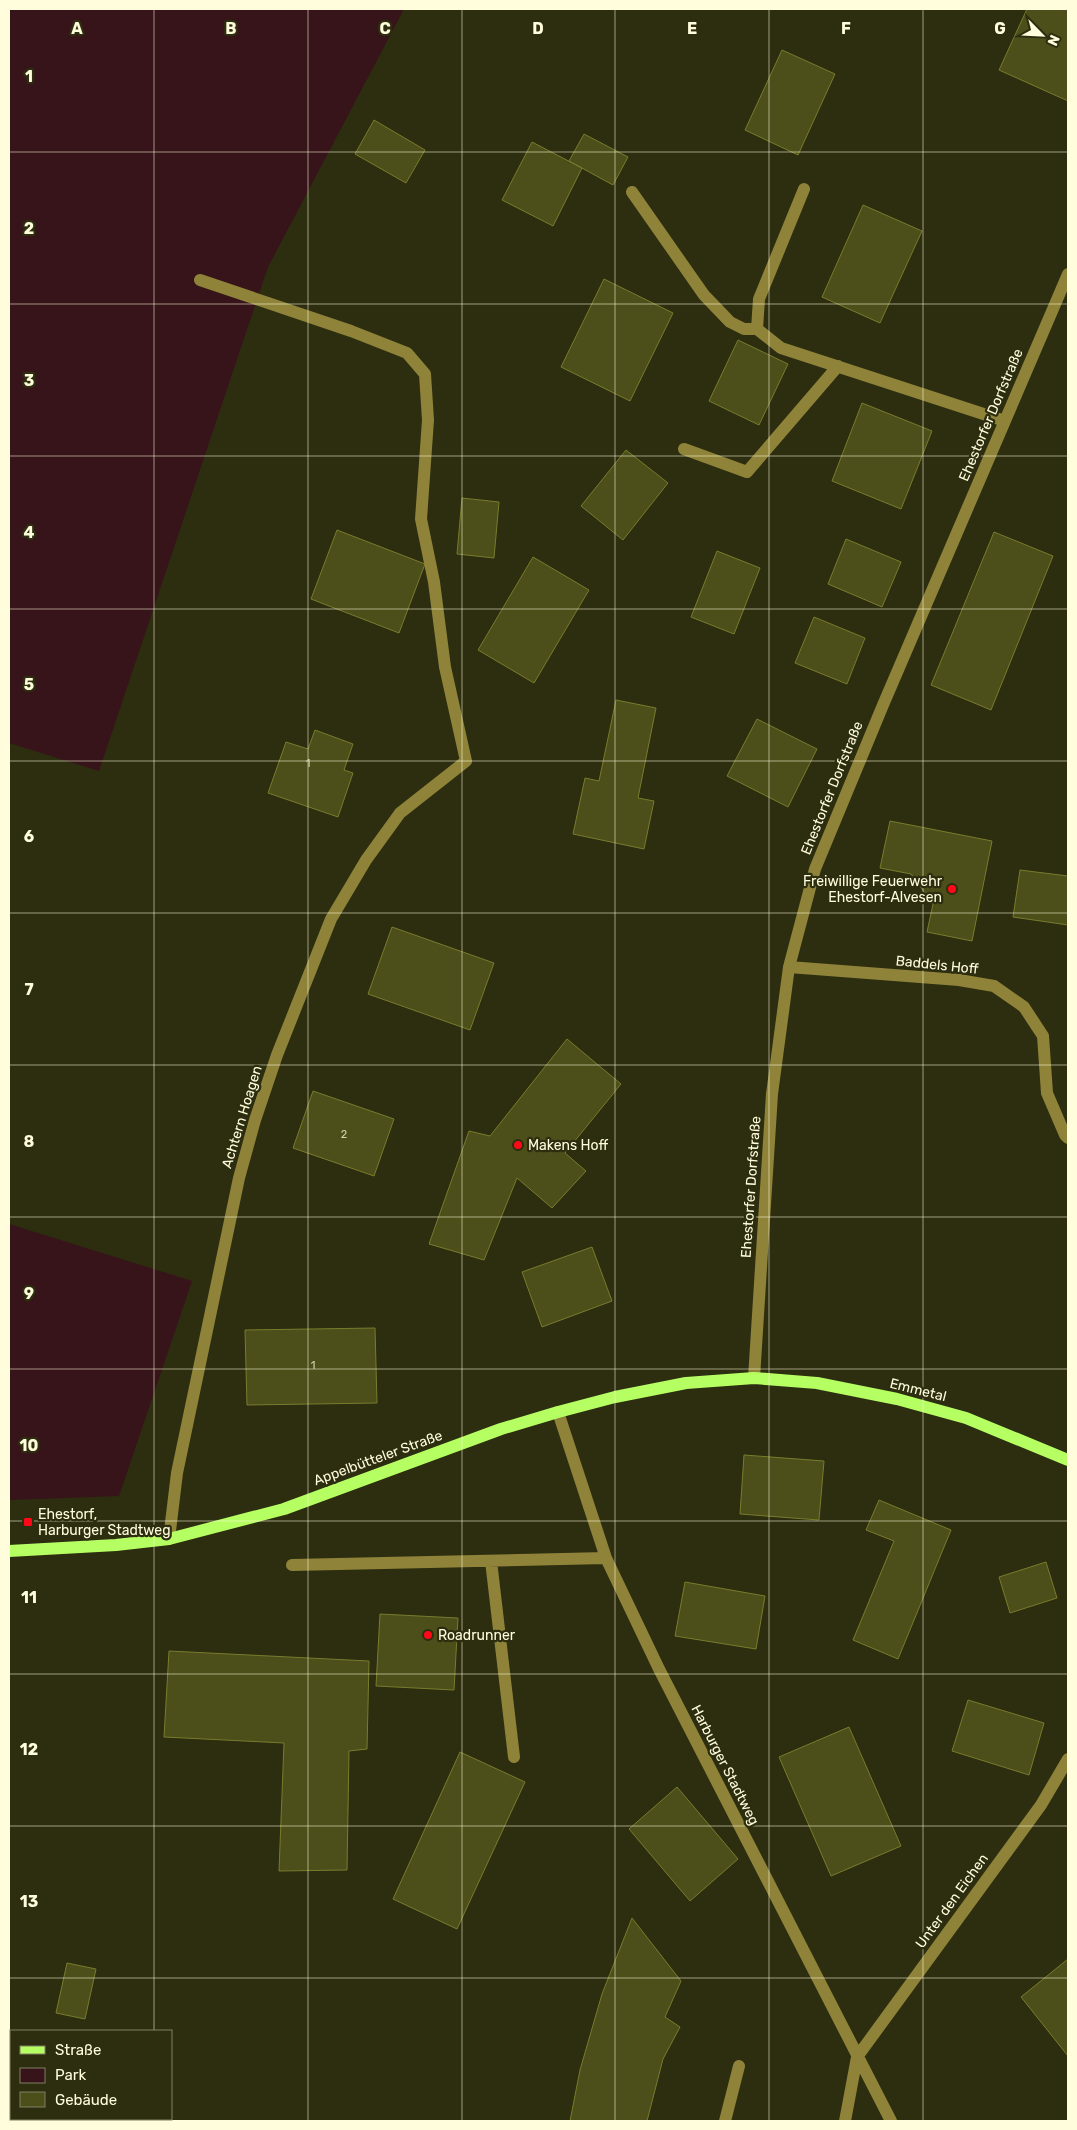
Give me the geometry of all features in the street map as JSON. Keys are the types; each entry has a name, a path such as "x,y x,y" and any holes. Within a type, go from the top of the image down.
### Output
{"main road":[{"name":"Appelbütteler Straße","path":"9,1551 107,1545 170,1538 284,1509 492,1432 614,1396 686,1383 754,1378"},
{"name":"Emmetal","path":"754,1378 817,1383 897,1400 966,1418 1068,1460"}],"street":[{"path":"757,329 759,299 804,189"},
{"path":"632,192 704,295 730,322 744,329 757,329 781,348 1005,421"},
{"name":"Ehestorfer Dorfstraße","path":"754,1378 772,1094 789,967 815,869 882,705 1068,274"},
{"name":"Achtern Hoagen","path":"170,1538 177,1473 239,1178 255,1120 277,1055 331,919 366,860 400,813 466,761 445,667 434,582 421,519 428,420 425,374 407,353 351,331 200,280"},
{"path":"684,449 746,472 838,366"},
{"name":"Baddels Hoff","path":"789,967 959,980 994,986 1024,1007 1044,1036 1047,1093 1068,1138"},
{"name":"Harburger Stadtweg","path":"558,1412 606,1558 659,1669 891,2121"},
{"path":"292,1565 606,1558"},
{"path":"491,1561 514,1757"},
{"name":"Unter den Eichen","path":"857,2057 1040,1805 1068,1759"},
{"path":"845,2121 857,2057"},
{"path":"725,2121 739,2066"}],"green space":[{"path":"9,9 404,9 268,267 99,771 9,743"},
{"path":"9,1224 192,1281 119,1496 9,1500"}],"building":[{"path":"1027,9 1068,9 1068,101 999,70"},
{"path":"782,50 835,74 798,155 745,130"},
{"path":"374,120 425,150 406,183 355,154"},
{"path":"584,134 628,157 613,185 569,161"},
{"path":"532,142 582,168 553,226 502,200"},
{"path":"863,205 922,231 880,323 822,297"},
{"path":"604,279 673,313 630,401 561,367"},
{"path":"738,340 788,364 759,425 709,401"},
{"path":"862,403 932,431 901,509 832,481"},
{"path":"626,450 668,483 623,540 581,506"},
{"path":"462,498 499,502 494,558 457,554"},
{"path":"337,530 425,564 399,633 311,599"},
{"path":"994,532 1053,556 991,710 931,685"},
{"path":"846,539 901,562 882,607 828,584"},
{"path":"717,551 760,568 734,634 691,617"},
{"path":"533,557 589,590 534,683 478,650"},
{"path":"814,617 865,638 847,684 795,663"},
{"path":"616,700 656,708 638,798 654,801 644,849 573,834 585,778 599,781"},
{"path":"757,719 817,749 788,807 727,776"},
{"path":"315,730 353,744 344,770 353,773 338,817 268,793 286,742 308,749"},
{"name":"Freiwillige Feuerwehr Ehestorf-Alvesen","path":"890,821 992,841 972,941 927,932 933,904 911,874 880,868"},
{"path":"1020,870 1068,876 1068,925 1013,917"},
{"path":"392,927 494,963 470,1030 368,994"},
{"name":"Makens Hoff","path":"567,1039 621,1084 565,1153 586,1171 552,1208 517,1178 484,1260 429,1244 469,1131 490,1136"},
{"path":"313,1091 394,1119 374,1176 293,1148"},
{"path":"592,1247 612,1301 542,1327 522,1272"},
{"path":"375,1328 377,1403 247,1405 245,1330"},
{"path":"744,1455 824,1461 819,1520 740,1514"},
{"path":"879,1500 951,1530 898,1659 853,1640 894,1541 866,1530"},
{"path":"1046,1562 1057,1598 1010,1613 999,1577"},
{"path":"685,1582 765,1596 756,1649 675,1636"},
{"path":"380,1614 458,1618 454,1690 376,1686"},
{"path":"169,1651 369,1661 367,1749 349,1751 347,1870 279,1871 284,1743 164,1737"},
{"path":"968,1700 1044,1723 1029,1775 952,1751"},
{"path":"849,1727 901,1846 831,1876 779,1757"},
{"path":"460,1752 525,1782 457,1929 393,1899"},
{"path":"677,1787 738,1859 690,1901 629,1829"},
{"path":"632,1918 681,1981 665,2017 680,2027 663,2059 647,2121 570,2121 580,2070 602,1994"},
{"path":"1068,1959 1068,2056 1021,1997"},
{"path":"67,1963 96,1969 85,2019 56,2013"}],"place":[{"name":"Freiwillige Feuerwehr Ehestorf-Alvesen","path":"952,889"},
{"name":"Makens Hoff","path":"518,1145"},
{"name":"Ehestorf, Harburger Stadtweg","path":"28,1522"},
{"name":"Roadrunner","path":"428,1635"}]}
